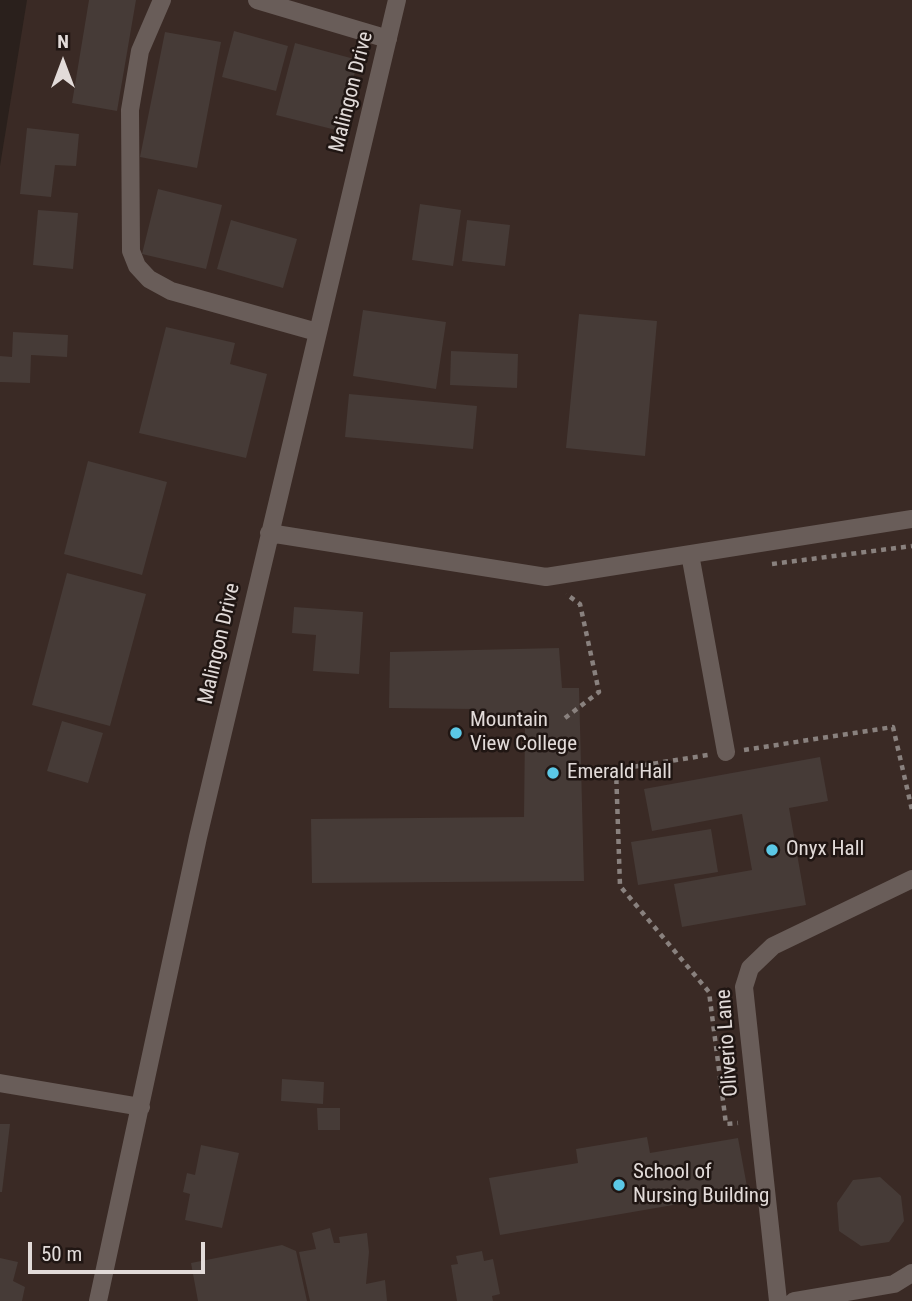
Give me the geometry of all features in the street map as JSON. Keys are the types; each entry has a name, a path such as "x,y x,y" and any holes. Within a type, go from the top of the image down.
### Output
{"street":[{"path":"162,0 140,51 130,110 131,251 136,266 149,279 171,291 317,332"},
{"path":"257,0 388,39"},
{"name":"Malingon Drive","path":"98,1301 198,837 397,0"},
{"path":"269,533 546,578 912,519"},
{"path":"690,554 726,752"},
{"name":"Oliverio Lane","path":"778,1301 745,1009 744,987 750,968 773,946 912,879"},
{"path":"0,1083 141,1107"},
{"path":"794,1301 894,1284 912,1273"}],"path":[{"path":"546,578 580,604 599,692 565,718"},
{"path":"893,727 912,810"},
{"path":"616,769 620,886 709,992 726,1124 757,1121"}],"shaded area":[{"name":"Mountain View College","path":"27,0 912,0 912,1301 0,1301 0,166"}],"building":[{"path":"89,0 136,0 117,111 72,103"},
{"path":"234,31 288,46 276,91 222,77"},
{"path":"165,32 221,42 197,168 140,157"},
{"path":"295,43 358,60 340,131 276,115"},
{"path":"27,128 79,134 76,166 55,165 51,197 20,194"},
{"path":"158,189 222,205 206,269 142,254"},
{"path":"420,204 461,210 453,266 412,260"},
{"path":"38,210 78,213 73,269 33,265"},
{"path":"231,220 297,239 283,288 217,269"},
{"path":"467,220 510,225 505,266 462,261"},
{"path":"363,310 446,322 436,389 353,376"},
{"path":"579,314 657,321 645,456 566,448"},
{"path":"166,327 235,343 230,364 267,374 246,458 139,433"},
{"path":"13,332 68,335 67,357 31,355 30,383 0,382 0,356 12,357"},
{"path":"451,351 518,354 517,388 450,385"},
{"path":"349,394 477,406 473,449 345,437"},
{"path":"88,461 167,482 142,575 64,554"},
{"path":"67,573 146,594 110,726 32,705"},
{"path":"294,607 363,612 359,674 313,671 316,635 292,633"},
{"name":"Emerald Hall","path":"559,648 562,688 579,688 584,881 312,883 311,819 524,817 525,728 477,727 476,709 389,708 390,652"},
{"path":"62,721 103,733 88,783 47,771"},
{"name":"Onyx Hall","path":"820,757 828,801 789,808 806,905 682,927 674,884 752,870 742,814 652,831 644,789"},
{"path":"711,829 718,872 638,885 631,842"},
{"path":"282,1079 324,1082 323,1104 281,1101"},
{"path":"317,1108 340,1108 340,1130 318,1130"},
{"path":"0,1124 10,1124 2,1192 0,1192"},
{"name":"School of Nursing Building","path":"647,1137 650,1153 738,1138 748,1192 500,1235 489,1178 578,1163 576,1149"},
{"path":"201,1145 239,1153 222,1228 185,1220 190,1194 183,1192 187,1173 195,1175"},
{"path":"880,1177 901,1196 904,1221 889,1242 861,1246 839,1231 837,1203 853,1180"},
{"path":"330,1228 334,1243 340,1243 339,1237 367,1233 369,1252 366,1284 385,1280 387,1301 310,1301 299,1252 316,1249 312,1233"},
{"path":"282,1245 296,1251 307,1301 198,1301 191,1263"},
{"path":"482,1251 484,1261 493,1259 500,1294 492,1296 493,1301 457,1301 451,1265 458,1264 456,1256"},
{"path":"0,1258 18,1262 13,1281 25,1287 22,1301 0,1301"}],"place":[{"name":"Mountain View College","path":"456,733"},
{"name":"Emerald Hall","path":"553,773"},
{"name":"Onyx Hall","path":"772,850"},
{"name":"School of Nursing Building","path":"619,1185"}]}
